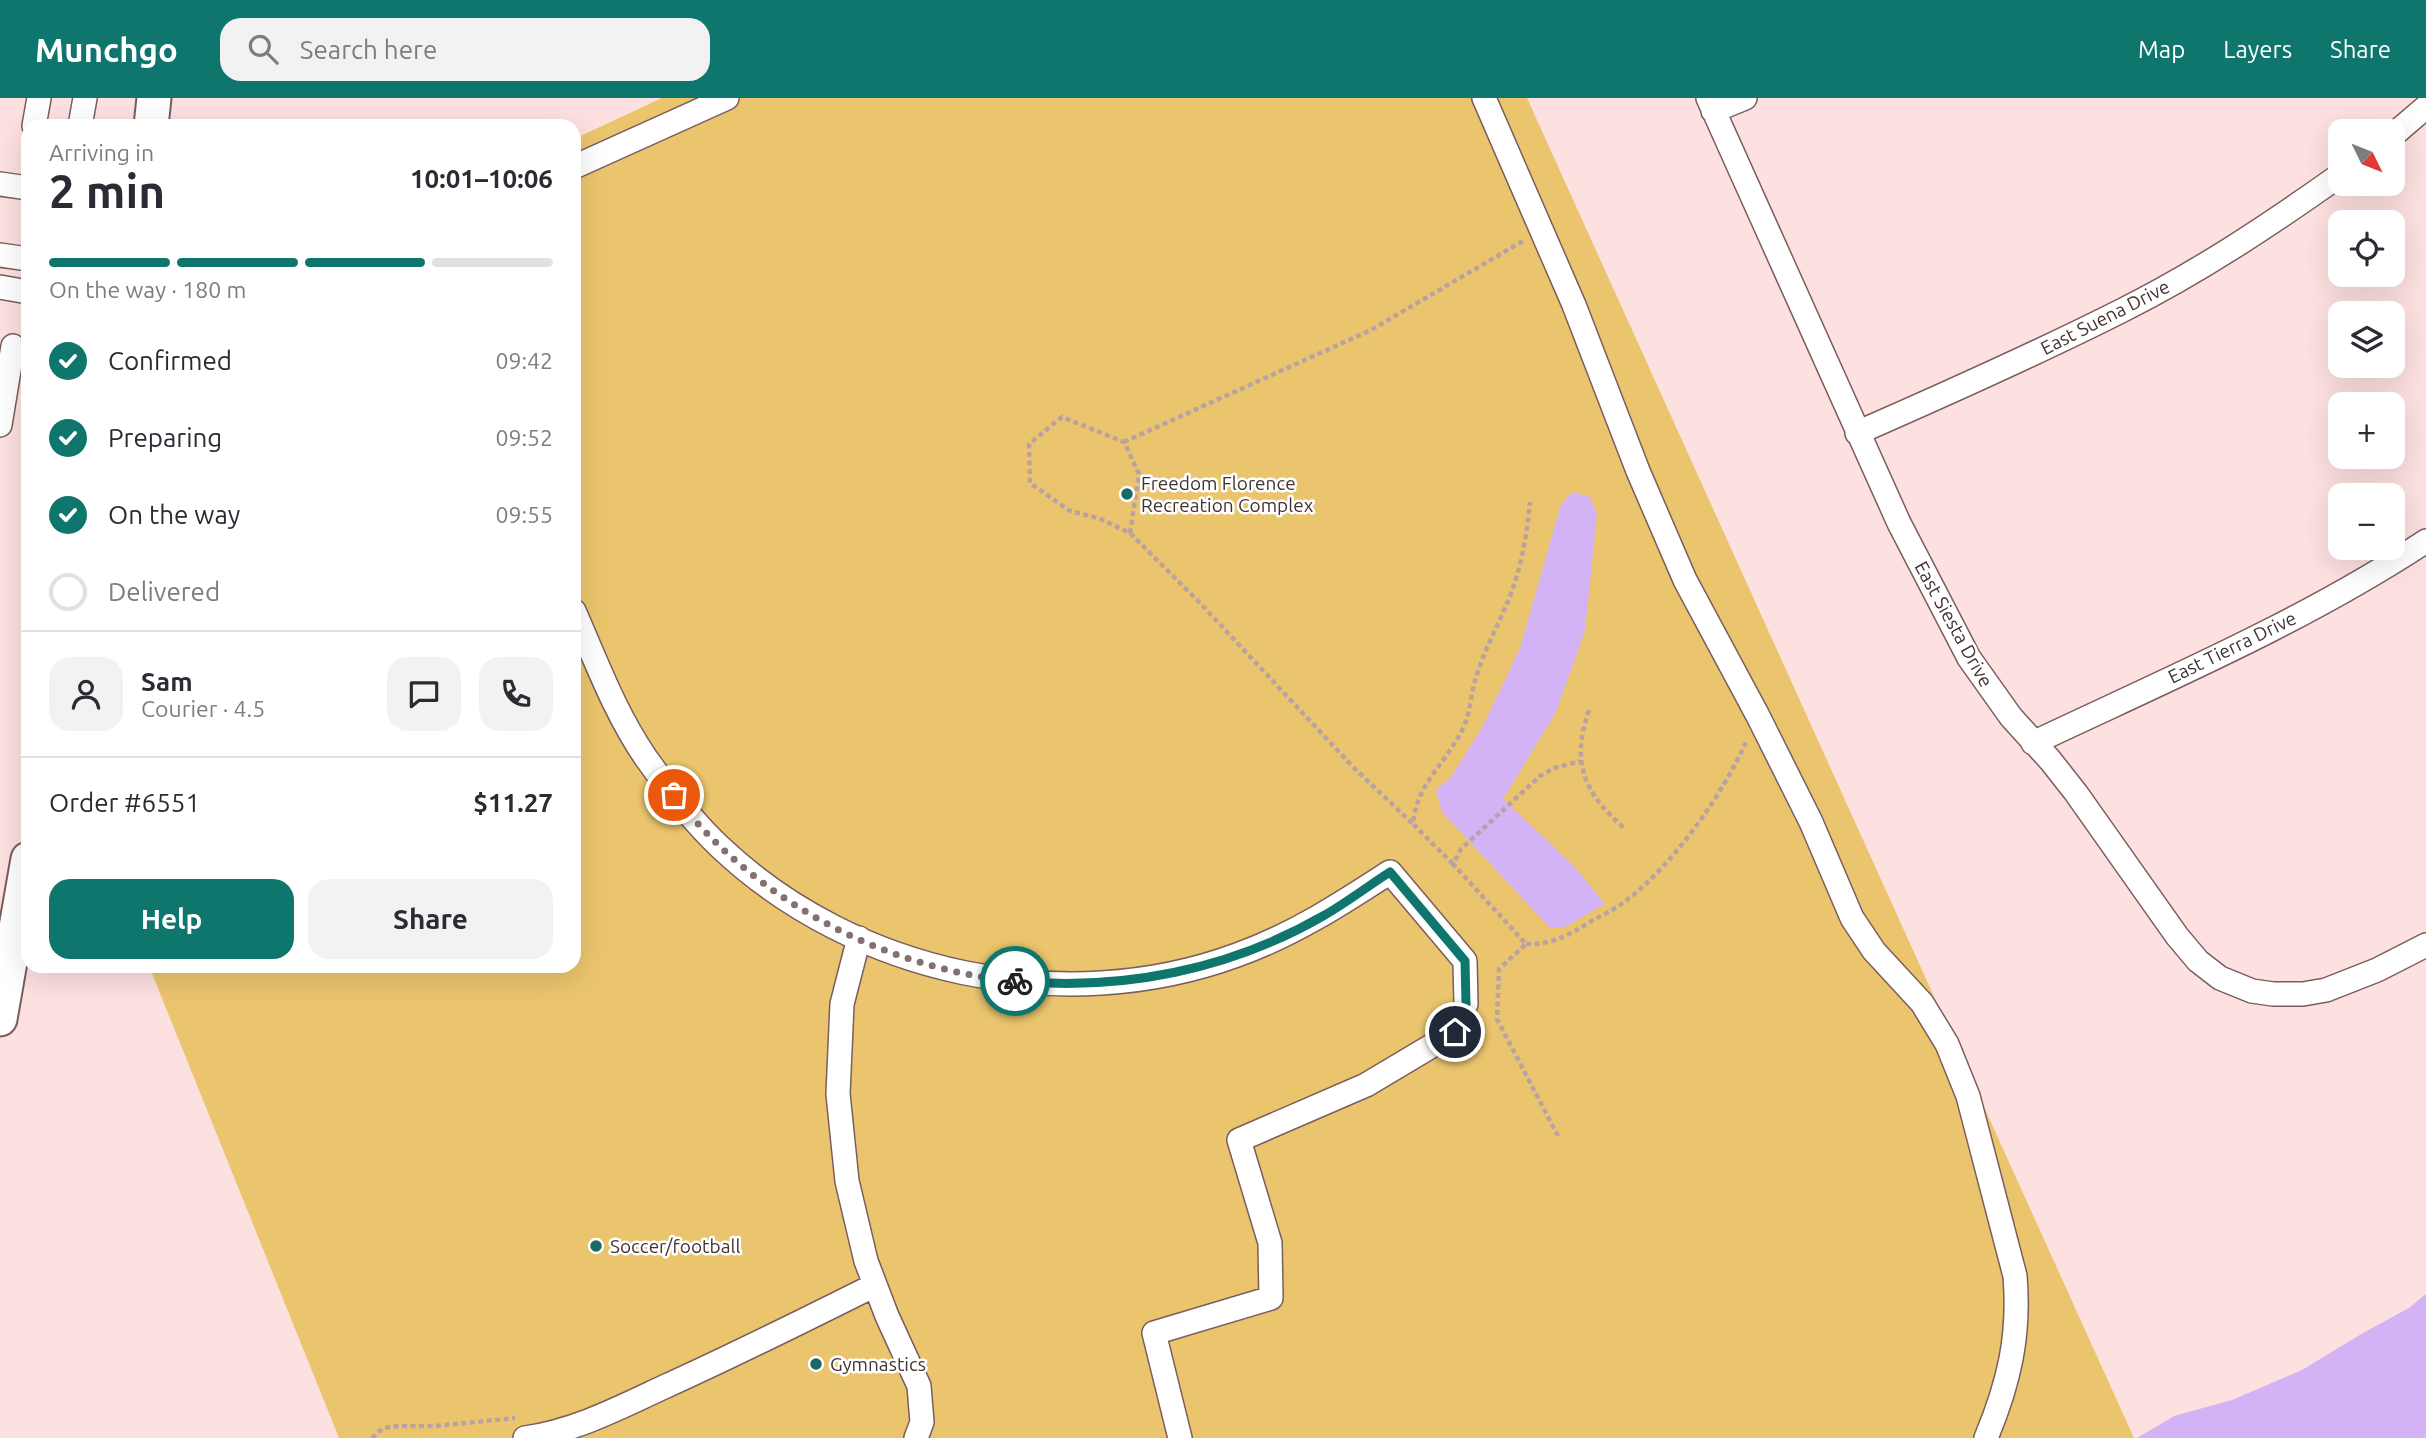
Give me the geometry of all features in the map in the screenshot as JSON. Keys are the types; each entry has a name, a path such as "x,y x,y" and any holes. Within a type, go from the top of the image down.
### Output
{"highway":[{"path":"152,119 155,98"},
{"path":"0,1019 21,899"}],"street":[{"path":"35,119 38,98"},
{"path":"81,119 85,98"},
{"path":"1484,98 1574,304 1638,471 1685,580 1811,822 1852,918 1874,951 1922,1003 1947,1044 1968,1096 2015,1276 2017,1302 2014,1350 2002,1401 1986,1438"},
{"path":"1710,104 1745,98"},
{"path":"581,164 718,100"},
{"name":"East Siesta Drive","path":"1710,104 1899,523 1969,658 1985,684 2076,793 2177,936 2198,961 2220,978 2252,991 2303,994 2326,990 2377,970 2426,945"},
{"path":"2405,124 2426,107"},
{"path":"0,184 21,182"},
{"name":"East Suena Drive","path":"1857,433 1936,399 2124,310 2199,267 2328,184"},
{"path":"0,256 21,259"},
{"path":"0,287 21,291"},
{"path":"0,425 13,346"},
{"name":"East Tierra Drive","path":"2033,743 2212,659 2318,605 2426,541"},
{"path":"581,627 620,715 646,758 689,814 720,847 755,877 794,904 834,928 891,952 942,969 997,979 1047,984 1087,984 1139,979 1188,970 1236,956 1282,938 1324,915 1390,872 1465,961 1466,1004 1455,1032 1366,1085 1239,1140 1270,1243 1271,1298 1154,1333 1180,1438"},
{"path":"859,938 842,1004 838,1094 848,1181 866,1261 887,1316 919,1386 922,1422 916,1438"},
{"path":"520,1428 542,1436 587,1422 722,1361 875,1285"}],"path":[{"path":"1124,442 1371,330 1542,230"},
{"path":"1130,533 1139,474 1124,442 1062,417 1029,444 1030,483 1070,511 1098,518 1130,533 1200,603 1354,768 1453,864 1526,944 1543,945 1627,901 1672,858 1734,769 1758,716"},
{"path":"1413,824 1414,806 1424,786 1453,749 1465,724 1476,677 1519,567 1527,534 1530,502"},
{"path":"1589,709 1581,733 1580,761 1591,793 1605,812 1624,828"},
{"path":"1453,864 1461,849 1540,776 1554,768 1580,761"},
{"path":"1526,944 1499,969 1497,1019 1558,1136"},
{"path":"372,1438 383,1428 398,1426 520,1428"}],"shaded area":[{"path":"662,98 1527,98 2134,1438 339,1438 152,973 581,973 581,136"},
{"path":"1573,492 1590,497 1597,514 1585,631 1556,712 1503,799 1575,867 1605,904 1563,928 1550,928 1442,812 1436,790 1451,777 1483,726 1520,648 1561,504"},
{"path":"2426,1294 2426,1438 2137,1438 2174,1416 2232,1400 2302,1370 2409,1308"}],"way so far":[{"path":"674,795 720,847 755,877 834,928 891,952 942,969 1015,981"}],"place":[{"name":"Freedom Florence Recreation Complex","path":"1127,494"},
{"name":"Soccer/football","path":"596,1246"},
{"name":"Gymnastics","path":"816,1364"}],"route":[{"path":"1015,981 1087,984 1139,979 1188,970 1236,956 1282,938 1324,915 1390,872 1465,961 1466,1004 1455,1032"}]}
